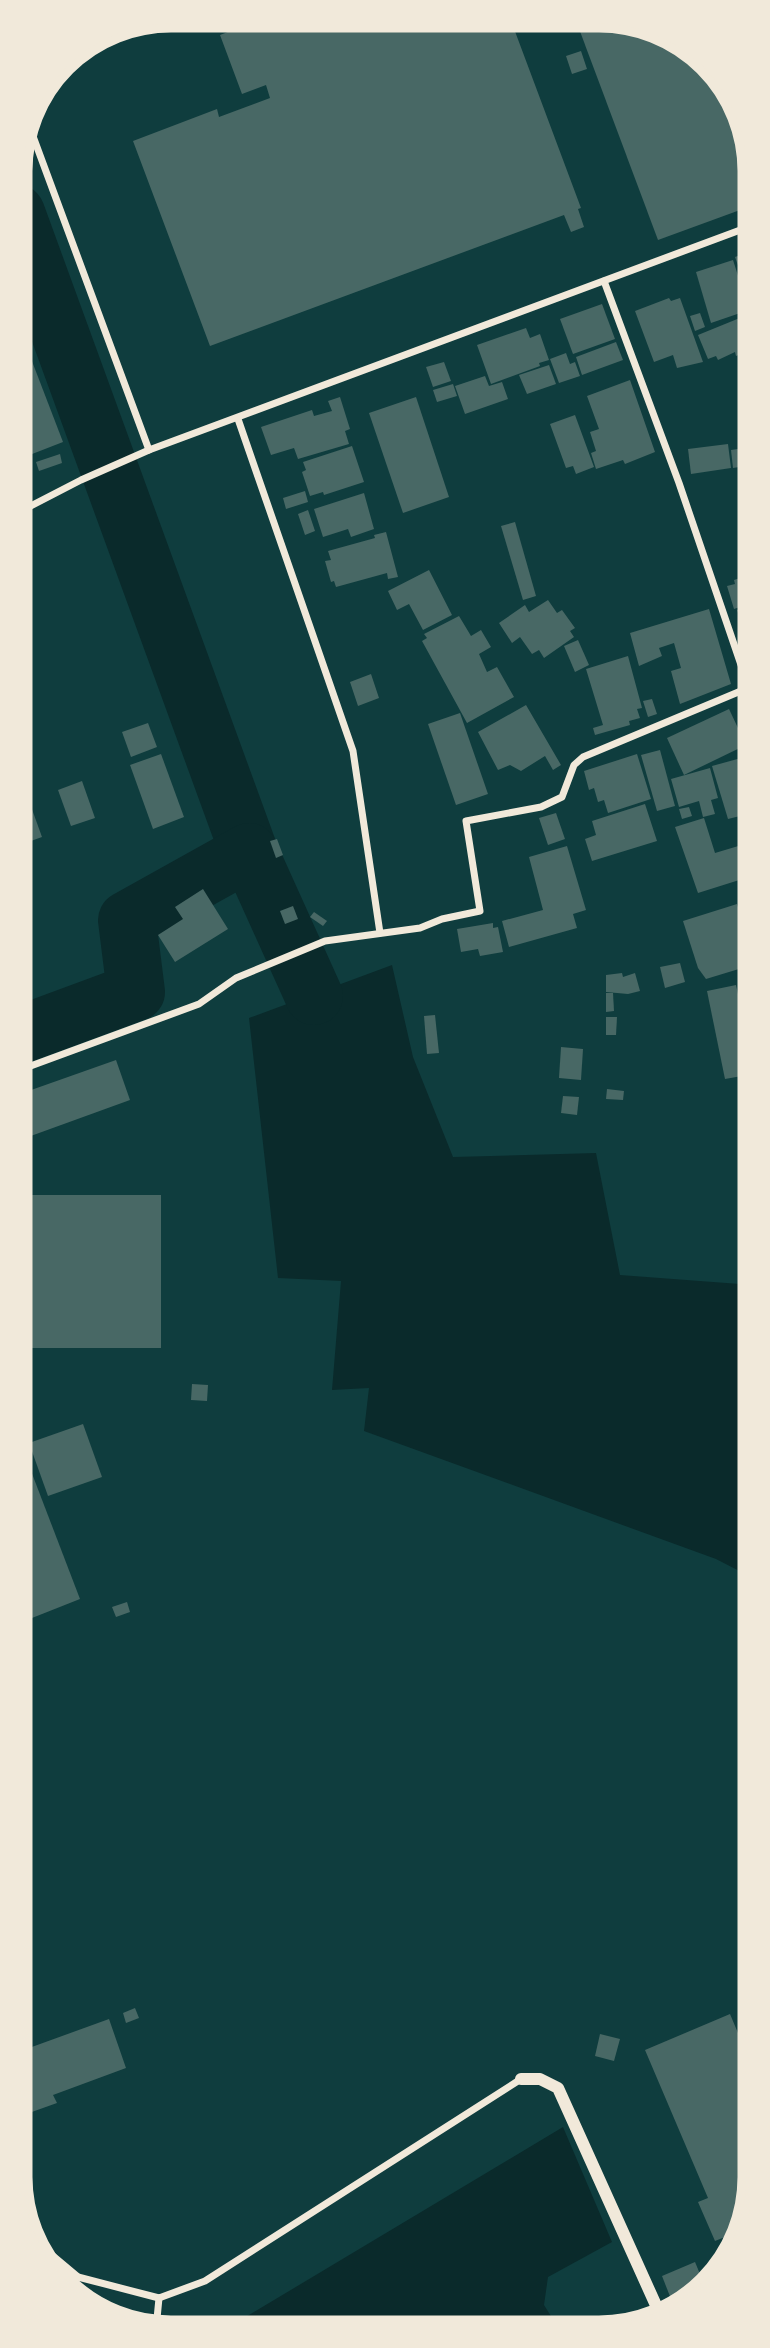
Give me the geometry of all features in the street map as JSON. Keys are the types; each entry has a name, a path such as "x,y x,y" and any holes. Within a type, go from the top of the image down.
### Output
{"street":[{"path":"33,135 149,450"},
{"path":"28,507 149,450 742,229"},
{"path":"604,281 674,470 742,670"},
{"path":"237,419 353,751 380,933"},
{"path":"28,1067 199,1003 236,978 325,941 420,928 442,919 480,911 466,821 541,807 562,797 574,765 583,757 742,691"},
{"path":"51,2254 78,2277 159,2298 205,2281 521,2079 540,2079 558,2088 657,2307"},
{"path":"72,2279 78,2277"},
{"path":"157,2319 159,2298"}],"water":[{"path":"392,965 413,1057 453,1157 596,1153 620,1275 742,1284 742,1572 716,1559 364,1431 369,1388 332,1390 341,1281 278,1278 249,1018"},
{"path":"563,2127 612,2242 548,2277 544,2305 553,2320 242,2320"}],"building":[{"path":"238,28 514,28 581,208 578,209 584,227 571,232 564,215 210,346 133,141 217,109 219,117 270,98 266,85 242,94 220,35"},
{"path":"579,28 627,31 645,36 679,52 712,84 723,99 734,125 741,152 742,209 658,240"},
{"path":"581,51 587,69 572,74 566,56"},
{"path":"742,254 742,277 735,257"},
{"path":"733,260 742,288 742,312 711,323 696,272"},
{"path":"669,298 671,301 680,298 703,362 677,368 673,355 654,362 635,311"},
{"path":"602,304 615,339 573,354 560,319"},
{"path":"700,313 705,327 695,331 690,316"},
{"path":"742,317 742,354 736,356 735,352 718,360 716,356 708,359 698,335"},
{"path":"526,328 530,338 540,334 549,360 539,363 540,366 491,384 477,345"},
{"path":"616,342 623,360 582,375 576,357"},
{"path":"28,351 63,442 28,456"},
{"path":"566,353 570,364 575,362 580,376 559,383 550,359"},
{"path":"444,362 451,381 433,387 426,367"},
{"path":"549,365 556,384 527,394 519,375"},
{"path":"485,376 489,386 502,382 508,399 465,414 455,386"},
{"path":"630,380 655,452 625,464 623,460 596,469 591,453 596,451 590,432 599,429 587,396"},
{"path":"453,384 457,396 437,402 433,390"},
{"path":"340,397 350,429 345,431 349,444 298,459 294,448 271,455 261,427 312,410 314,416 332,411 328,401"},
{"path":"416,397 449,497 403,513 369,413"},
{"path":"575,415 594,467 576,474 573,466 566,468 550,424"},
{"path":"728,444 731,468 691,474 688,449"},
{"path":"352,446 364,482 324,495 323,492 310,496 302,472 306,470 303,462"},
{"path":"742,448 742,467 733,468 731,450"},
{"path":"60,454 62,463 39,471 36,462"},
{"path":"305,491 308,502 286,509 283,498"},
{"path":"364,493 374,529 351,537 348,529 323,537 314,509"},
{"path":"308,510 315,531 305,535 298,514"},
{"path":"515,522 536,596 523,600 501,526"},
{"path":"386,532 398,577 388,579 387,573 336,587 334,581 331,582 325,561 331,560 328,551 375,538 374,535"},
{"path":"429,570 452,615 423,630 409,604 397,610 388,591"},
{"path":"742,577 742,606 734,609 727,586 735,584 734,580"},
{"path":"548,600 557,613 562,610 575,628 570,631 574,637 544,658 539,650 532,654 520,637 512,643 499,623 525,605 529,612"},
{"path":"709,609 731,684 680,704 671,671 681,668 674,643 659,648 662,656 639,666 630,633"},
{"path":"742,609 742,624 737,610"},
{"path":"459,616 471,636 481,630 491,647 479,654 487,672 497,667 514,697 467,723 422,641 427,638 424,634"},
{"path":"578,640 589,665 575,672 564,646"},
{"path":"628,656 642,708 637,709 640,718 629,721 630,725 595,735 593,728 603,725 586,669"},
{"path":"371,674 379,698 358,706 350,682"},
{"path":"652,699 657,714 648,717 643,701"},
{"path":"526,705 561,765 553,770 545,756 521,771 510,765 498,770 478,732"},
{"path":"729,709 742,737 742,747 684,775 667,738"},
{"path":"460,713 488,794 456,805 428,724"},
{"path":"148,723 157,747 131,757 122,732"},
{"path":"660,750 675,806 657,811 641,755"},
{"path":"161,754 184,817 153,829 130,765"},
{"path":"637,754 651,799 608,813 604,800 598,802 594,788 589,790 584,771"},
{"path":"742,758 742,816 728,819 712,766"},
{"path":"710,768 718,798 711,800 715,814 703,817 699,801 679,807 671,779"},
{"path":"82,781 95,818 71,826 58,790"},
{"path":"28,801 42,837 28,842"},
{"path":"645,804 657,841 592,861 585,839 596,835 592,821"},
{"path":"689,807 692,816 682,819 679,809"},
{"path":"556,813 565,839 548,845 539,818"},
{"path":"704,818 715,853 742,845 742,879 698,893 675,827"},
{"path":"277,839 283,855 276,858 270,841"},
{"path":"567,846 586,910 573,914 577,928 509,947 502,921 543,910 529,857"},
{"path":"203,889 228,929 175,962 158,935 183,919 175,907"},
{"path":"737,904 742,920 742,968 706,979 698,968 683,921"},
{"path":"293,906 298,919 285,924 280,911"},
{"path":"314,912 327,921 323,926 310,917"},
{"path":"493,923 493,928 498,927 503,952 480,956 478,949 461,952 457,929"},
{"path":"680,963 685,982 665,988 660,967"},
{"path":"622,973 623,977 635,973 640,991 628,994 606,992 606,975"},
{"path":"736,985 742,1013 742,1076 725,1079 707,991"},
{"path":"606,993 613,993 614,1011 606,1012"},
{"path":"435,1015 439,1053 427,1054 424,1016"},
{"path":"606,1017 617,1017 616,1035 606,1035"},
{"path":"561,1047 583,1049 581,1080 559,1078"},
{"path":"116,1060 130,1100 28,1137 28,1091"},
{"path":"607,1089 624,1091 623,1100 606,1099"},
{"path":"563,1096 579,1097 577,1115 561,1113"},
{"path":"28,1195 161,1195 161,1348 28,1348"},
{"path":"192,1384 208,1385 207,1401 191,1400"},
{"path":"83,1424 102,1477 48,1496 29,1443"},
{"path":"28,1463 80,1599 32,1618 28,1607"},
{"path":"127,1602 130,1612 116,1617 112,1607"},
{"path":"135,2008 139,2018 126,2023 123,2013"},
{"path":"730,2014 742,2042 742,2187 729,2235 715,2241 698,2202 708,2198 645,2050"},
{"path":"109,2019 126,2068 53,2095 57,2103 29,2113 28,2048"},
{"path":"600,2034 620,2039 614,2061 595,2056"},
{"path":"695,2262 701,2277 672,2301 662,2276"}],"waterway":[{"path":"28,246 249,852"},
{"path":"28,1032 136,992 127,920 249,852 314,996"}]}
